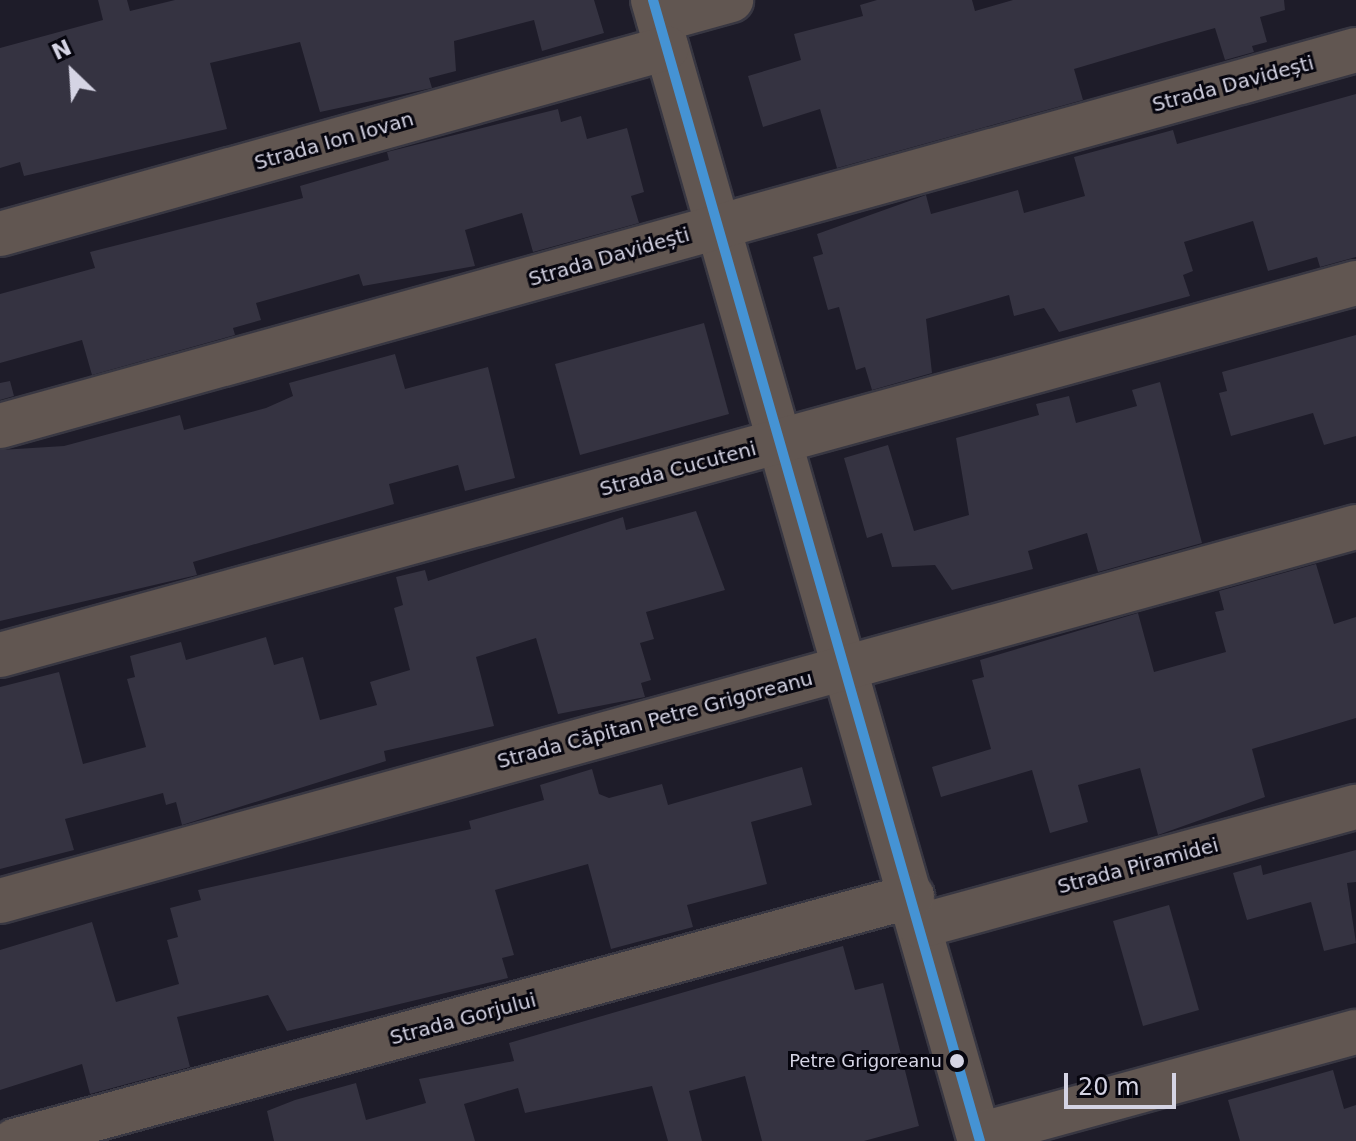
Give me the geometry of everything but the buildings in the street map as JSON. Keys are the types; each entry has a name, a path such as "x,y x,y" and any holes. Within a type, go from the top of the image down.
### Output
{"street":[{"name":"Strada Ion Iovan","path":"0,234 731,0"},
{"path":"660,23 848,667 980,1138 1356,1032"},
{"name":"Strada Davidești","path":"0,426 1356,50"},
{"name":"Strada Cucuteni","path":"0,655 1356,283"},
{"name":"Strada Căpitan Petre Grigoreanu","path":"0,901 1356,527"},
{"name":"Strada Piramidei","path":"916,911 1356,807"},
{"name":"Strada Gorjului","path":"14,1141 916,911"}],"transit line":[{"path":"653,0 980,1141"}],"place":[{"name":"Petre Grigoreanu","path":"957,1061"}]}
